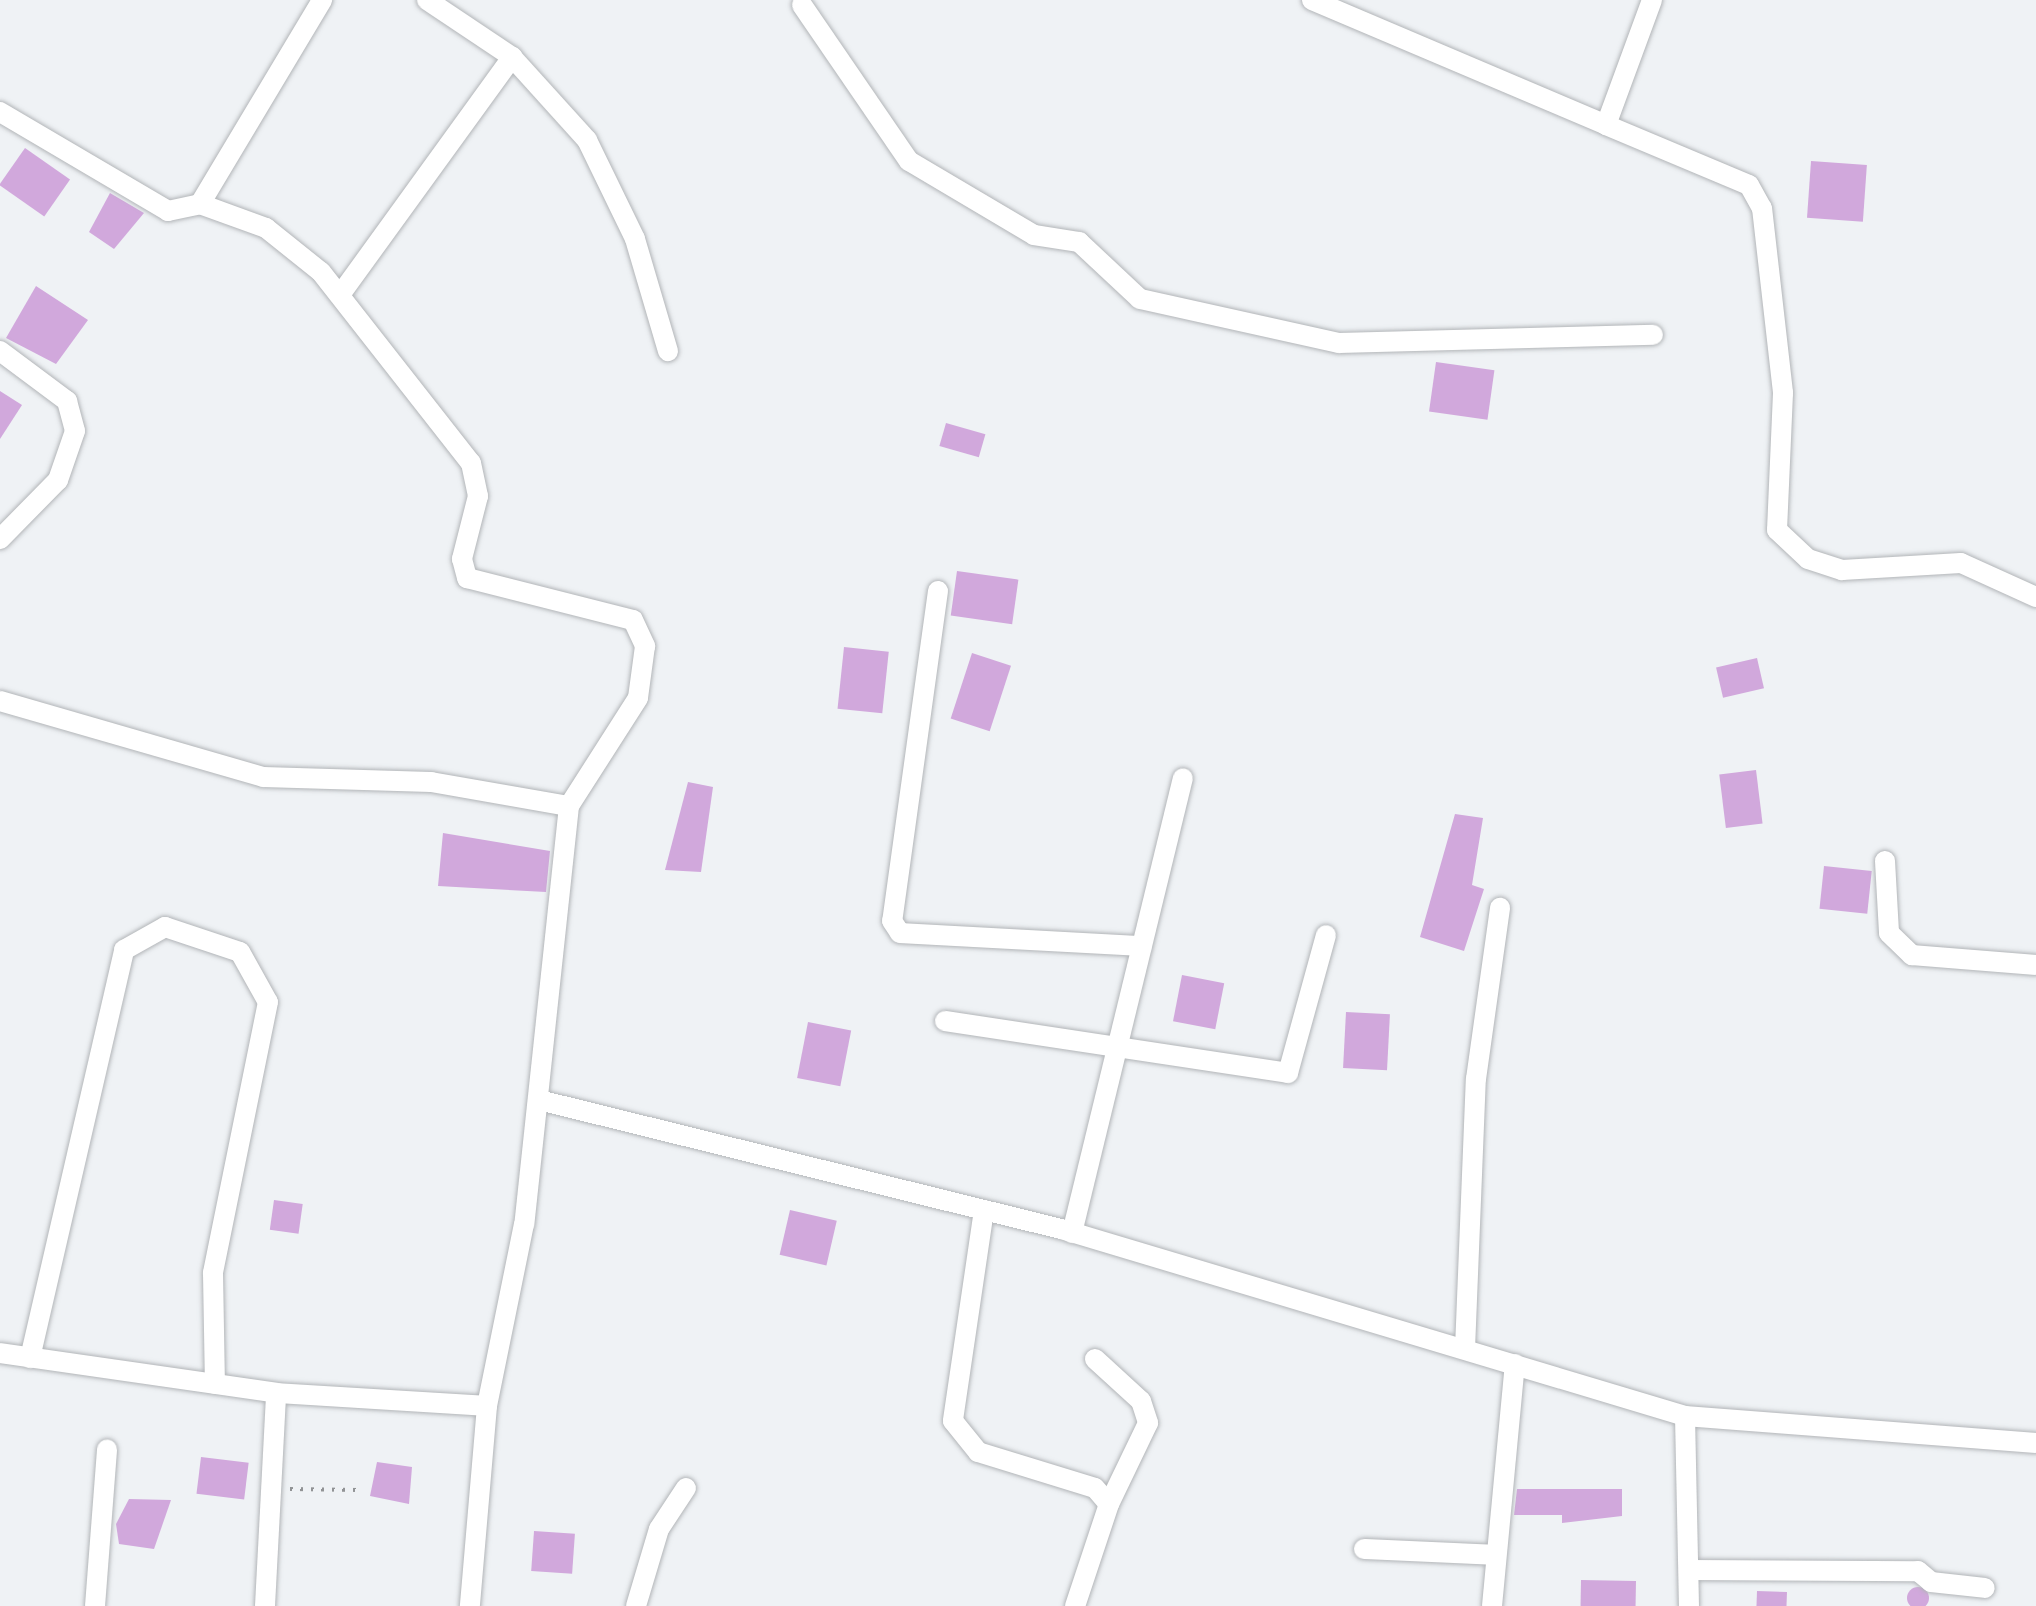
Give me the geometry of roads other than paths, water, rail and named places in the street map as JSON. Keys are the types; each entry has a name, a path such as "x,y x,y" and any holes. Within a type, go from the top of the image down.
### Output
{"street":[{"path":"200,204 322,0"},
{"path":"427,0 512,57 587,140 635,240 668,351"},
{"path":"1312,0 1732,176 1762,208 1783,393 1777,530 1808,559 1842,570 1962,563 2036,598"},
{"path":"1606,124 1652,0"},
{"path":"803,2 910,162 1034,235 1079,242 1140,300 1339,342 1653,335"},
{"path":"340,295 512,57"},
{"path":"0,112 168,211 200,204 266,228 340,295 477,478 462,558 468,578 607,607 639,633 638,698 569,806 539,1100 488,1406 470,1606"},
{"path":"0,351 67,401 76,431 58,480 0,540"},
{"path":"938,591 892,922 900,933 1142,946"},
{"path":"0,702 263,777 431,782 569,806"},
{"path":"1072,1232 1183,778"},
{"path":"1885,862 1890,933 1912,955 2036,965"},
{"path":"1464,1349 1476,1078 1500,908"},
{"path":"30,1358 124,950 165,927 240,952 268,1002 212,1273 215,1384"},
{"path":"945,1021 1118,1042 1288,1073 1326,935"},
{"path":"539,1100 1072,1232 1684,1416 2036,1444"},
{"path":"984,1210 953,1421 978,1452 1094,1488 1109,1504"},
{"path":"0,1352 276,1393 488,1406"},
{"path":"1076,1606 1109,1504 1148,1423 1141,1402 1095,1359"},
{"path":"1492,1606 1494,1555 1516,1364"},
{"path":"265,1606 276,1393"},
{"path":"1684,1416 1689,1606"},
{"path":"95,1606 106,1449"},
{"path":"636,1606 659,1529 686,1488"},
{"path":"1364,1550 1494,1555"},
{"path":"1688,1570 1918,1571 1931,1582 1985,1588"}]}
